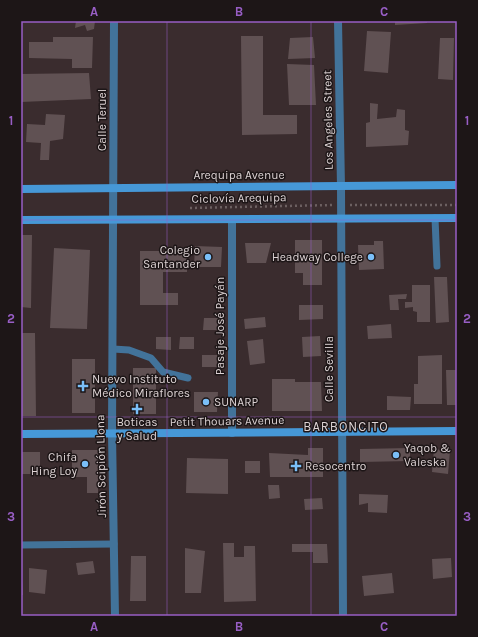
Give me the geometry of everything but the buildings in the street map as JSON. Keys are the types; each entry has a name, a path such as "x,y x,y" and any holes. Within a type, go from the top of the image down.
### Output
{"main road":[{"name":"Arequipa Avenue","path":"21,189 457,185"},
{"path":"21,220 457,218"},
{"name":"Petit Thouars Avenue","path":"21,434 457,431"}],"street":[{"name":"Calle Teruel","path":"114,21 114,219"},
{"name":"Los Angeles Street","path":"338,21 342,219"},
{"name":"Jirón Scipión Llona","path":"114,219 112,434 115,616"},
{"name":"Calle Sevilla","path":"342,219 341,432 343,616"},
{"name":"Pasaje José Payán","path":"232,220 232,433"}],"lane":[{"path":"435,218 437,266"},
{"path":"113,349 129,350 152,358 163,372 188,378"},
{"path":"21,545 114,544"}],"path":[{"name":"Ciclovía Arequipa","path":"183,208 341,205 457,205"}],"place":[{"name":"Colegio Santander","path":"208,257"},
{"name":"Headway College","path":"371,257"},
{"name":"Nuevo Instituto Médico Miraflores","path":"83,386"},
{"name":"SUNARP","path":"206,402"},
{"name":"Boticas y Salud","path":"137,409"},
{"name":"Yaqob & Valeska","path":"396,455"},
{"name":"Chifa Hing Loy","path":"85,464"},
{"name":"Resocentro","path":"296,466"}],"district":[{"name":"BARBONCITO","path":"346,426"}]}
